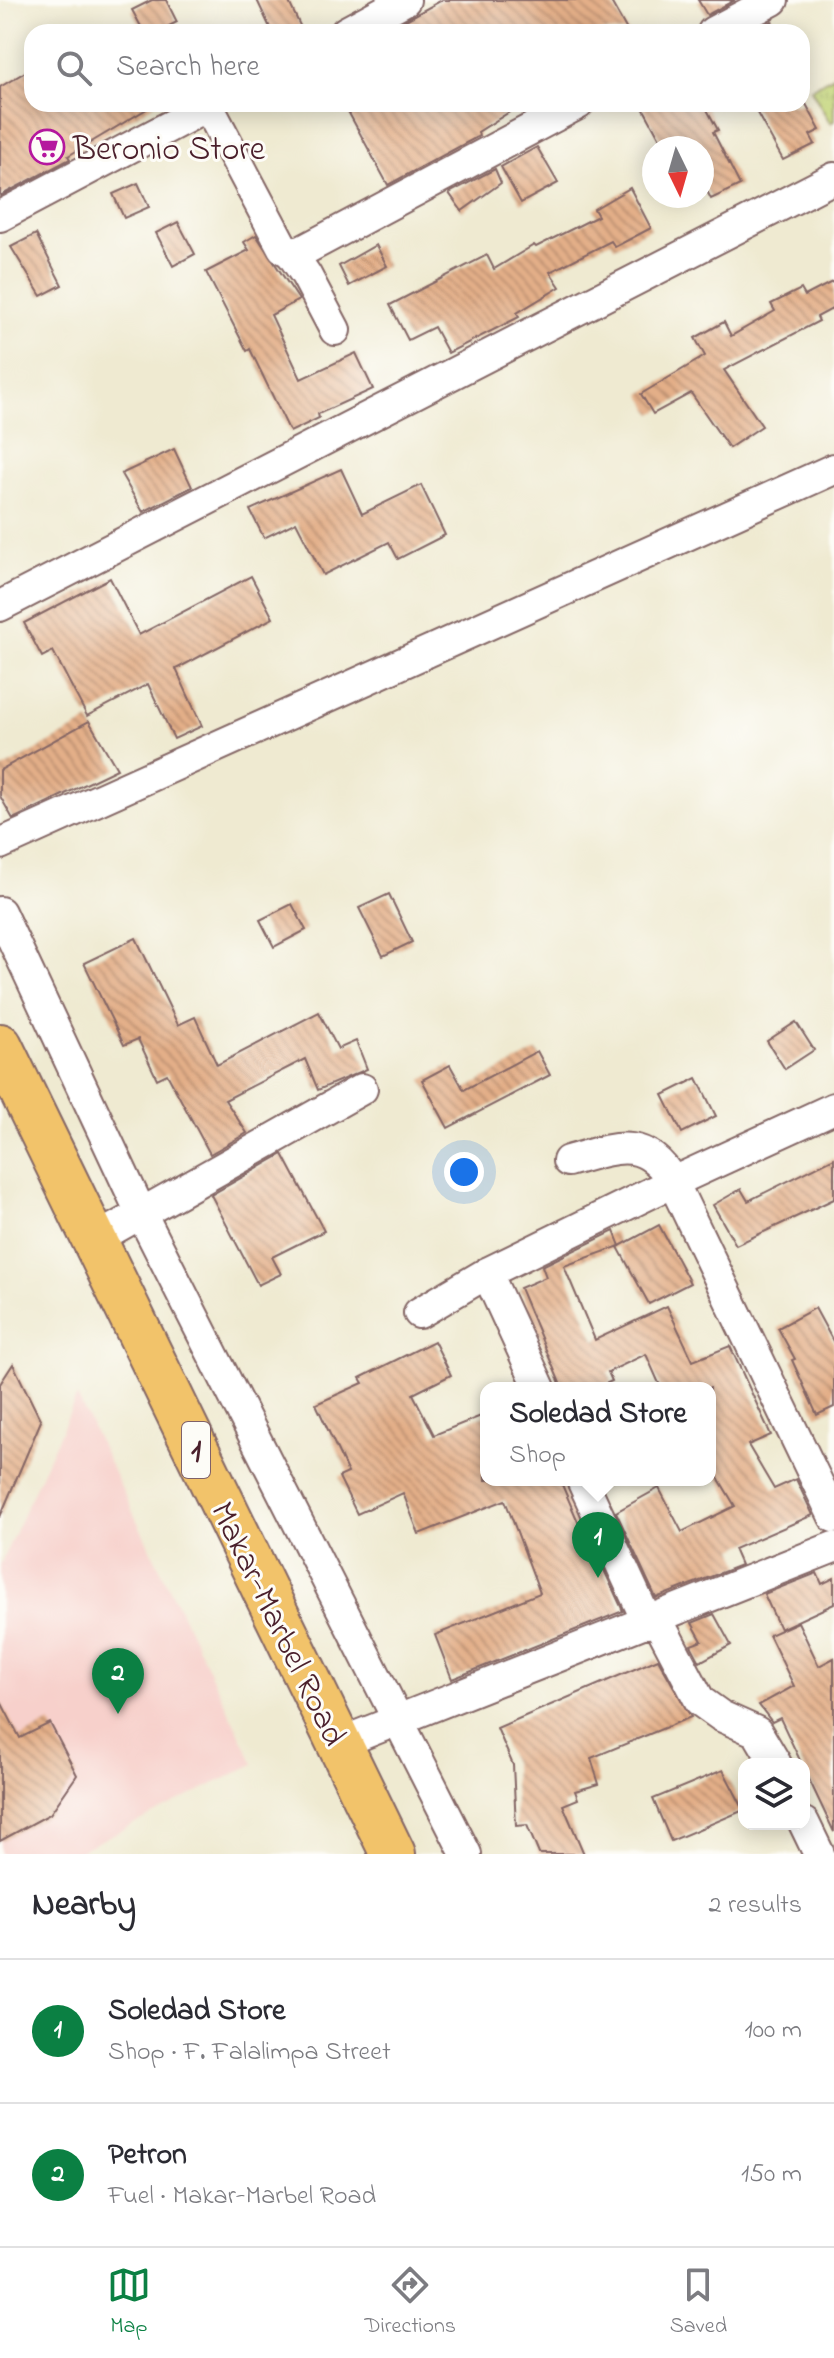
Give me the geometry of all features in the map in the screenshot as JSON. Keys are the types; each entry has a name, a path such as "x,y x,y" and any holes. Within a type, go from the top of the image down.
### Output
{"main road":[{"name":"Makar-Marbel Road","path":"0,1046 393,1854"}],"street":[{"path":"361,24 405,0"},
{"path":"728,24 773,0"},
{"path":"0,216 197,112"},
{"path":"214,112 283,248 291,253 306,275 335,330"},
{"path":"291,253 302,251 563,112"},
{"path":"0,606 834,178"},
{"path":"0,844 834,469"},
{"path":"0,912 141,1213 401,1720 466,1854"},
{"path":"94,1240 362,1089"},
{"path":"419,1313 487,1273 834,1108"},
{"path":"568,1161 612,1149 634,1149 652,1154 673,1182 834,1517"},
{"path":"487,1273 537,1382"},
{"path":"585,1486 652,1621 700,1701 721,1716 757,1732 772,1758"},
{"path":"340,1743 834,1547"},
{"path":"807,1830 819,1854"}],"shaded area":[{"path":"77,1396 254,1764 73,1854 0,1854 0,1565"}],"green space":[{"path":"834,76 834,121 830,123 811,89"}],"building":[{"path":"152,0 166,0 177,22 140,24 132,10"},
{"path":"257,0 288,0 299,24 268,24"},
{"path":"442,0 610,0 624,24 398,24"},
{"path":"698,0 735,0 707,15"},
{"path":"24,73 24,112 142,112 68,156 70,159 0,196 0,87"},
{"path":"810,111 820,130 810,135 815,144 783,160 756,112"},
{"path":"348,112 509,112 478,132 479,136 388,185"},
{"path":"645,112 708,112 718,130 713,132 740,185 714,198 714,136 658,136"},
{"path":"537,147 558,183 521,203 501,167"},
{"path":"495,169 501,183 462,211 449,193"},
{"path":"138,183 149,207 124,218 113,194"},
{"path":"630,188 651,228 615,247 611,241 550,272 560,287 517,313 519,317 448,353 434,327 408,340 390,305 487,255 494,269 534,245 536,247 598,216 594,209"},
{"path":"178,222 195,254 173,266 156,233"},
{"path":"36,234 62,285 41,296 11,247"},
{"path":"256,235 299,300 271,315 301,379 356,353 373,389 318,414 319,418 290,432 250,349 247,351 206,272 249,250 244,242"},
{"path":"376,245 387,266 349,286 339,266"},
{"path":"834,281 834,308 817,317 819,321 724,370 762,426 729,448 691,393 653,414 641,394 705,356 695,338 724,322 731,336 775,311 771,304 801,289 805,296"},
{"path":"174,449 192,487 143,512 121,474"},
{"path":"341,469 362,514 421,485 445,535 398,559 389,542 323,575 296,522 264,538 250,510"},
{"path":"251,576 273,618 176,669 202,726 174,739 148,684 87,716 53,651 42,657 24,623 110,578 139,635"},
{"path":"89,721 117,769 13,819 0,796 0,770"},
{"path":"389,894 412,942 383,956 359,908"},
{"path":"292,904 306,930 274,947 260,920"},
{"path":"136,938 178,1025 195,1017 217,1065 319,1012 338,1049 356,1041 367,1069 318,1090 305,1059 225,1100 247,1133 210,1154 167,1074 157,1079 138,1039 124,1045 84,963"},
{"path":"796,1022 814,1050 785,1069 767,1041"},
{"path":"537,1051 550,1075 448,1128 422,1080 450,1065 464,1090"},
{"path":"697,1078 716,1116 682,1133 663,1095"},
{"path":"283,1154 324,1231 272,1257 281,1274 258,1285 211,1195"},
{"path":"834,1158 834,1199 736,1245 713,1205 741,1189 748,1201"},
{"path":"659,1225 690,1283 649,1304 618,1247"},
{"path":"614,1231 620,1246 564,1266 595,1340 667,1306 693,1361 730,1346 771,1435 748,1445 774,1489 796,1479 813,1515 734,1549 741,1565 656,1598 616,1512 659,1488 682,1532 735,1506 716,1474 716,1382 658,1382 646,1354 608,1372 612,1381 610,1382 559,1382 520,1288 546,1277 542,1266"},
{"path":"815,1308 834,1343 834,1407 817,1415 792,1360 795,1359 778,1328"},
{"path":"434,1341 451,1375 413,1394 434,1435 480,1416 480,1486 563,1486 623,1611 452,1679 435,1635 540,1593 505,1500 419,1534 403,1493 357,1514 339,1477 348,1473 316,1404 363,1383 360,1378"},
{"path":"13,1364 41,1421 0,1517 0,1384"},
{"path":"817,1573 822,1584 834,1578 834,1604 780,1629 764,1594"},
{"path":"714,1614 731,1645 700,1662 691,1645 702,1641 692,1623"},
{"path":"798,1622 819,1666 834,1658 834,1832 810,1781 810,1758 799,1758 780,1718 772,1722 759,1705 794,1686 769,1635"},
{"path":"658,1659 691,1717 591,1758 599,1784 575,1791 578,1799 563,1805 584,1854 539,1854 527,1825 516,1826 513,1765 497,1728"},
{"path":"0,1700 20,1738 50,1723 77,1775 50,1814 0,1841"},
{"path":"723,1770 738,1799 738,1813 671,1841 653,1799"}],"place":[{"name":"Beronio Store","path":"47,147"},
{"name":"Soledad Store","path":"598,1578"},
{"name":"Petron","path":"118,1714"}]}
